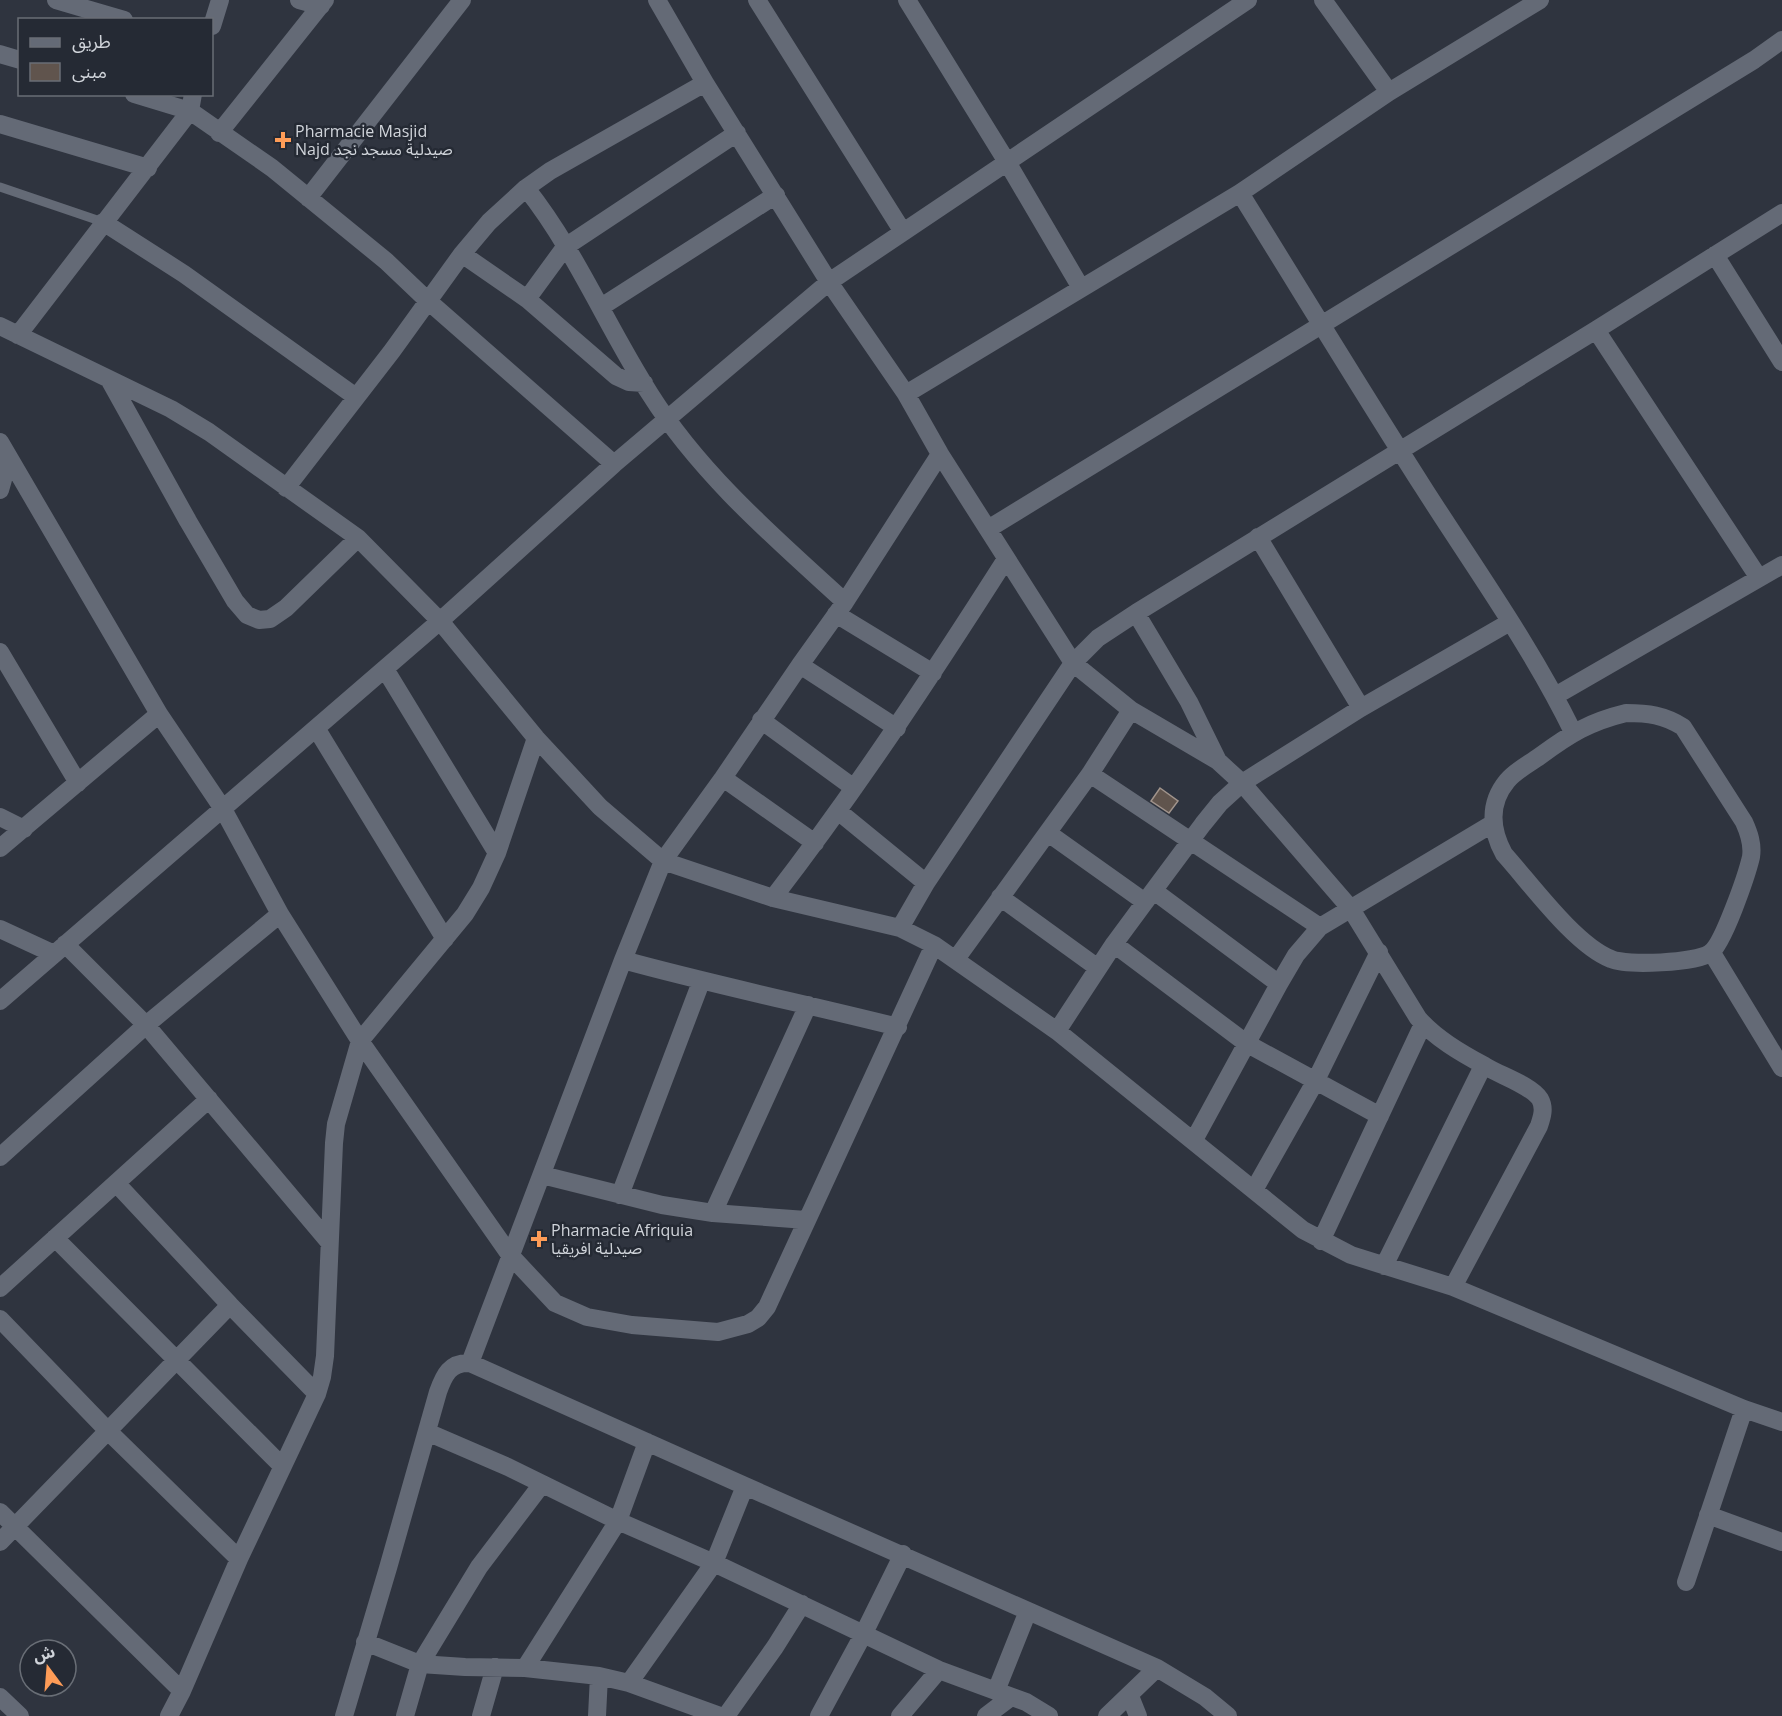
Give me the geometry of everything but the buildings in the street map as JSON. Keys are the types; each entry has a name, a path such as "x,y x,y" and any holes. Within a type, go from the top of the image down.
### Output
{"street":[{"path":"56,0 117,18"},
{"path":"213,23 220,0"},
{"path":"299,0 323,3"},
{"path":"308,198 462,0"},
{"path":"657,0 736,133 829,282 906,394 940,454 1072,663 1131,710 1218,761 1242,783 1352,909 1418,1018 1429,1030 1483,1065 1530,1090 1541,1101 1543,1114 1539,1126 1453,1287"},
{"path":"757,0 903,232"},
{"path":"907,0 1082,288"},
{"path":"0,1001 441,621 614,464 829,282 1248,0"},
{"path":"1323,0 1389,92"},
{"path":"906,394 1240,193 1389,92 1540,0"},
{"path":"219,133 323,3"},
{"path":"988,529 1754,60 1782,40"},
{"path":"0,54 18,59"},
{"path":"286,488 392,351 462,254 489,222 526,188 571,159 705,82"},
{"path":"147,96 192,103 219,133 272,168 386,261 427,300 614,464"},
{"path":"18,335 103,222 148,168 192,103"},
{"path":"0,124 148,168"},
{"path":"527,299 565,247 736,133"},
{"path":"526,188 565,247 668,420 750,515 841,608 933,673"},
{"path":"1240,193 1555,696 1573,732"},
{"path":"601,308 776,195"},
{"path":"900,928 926,883 1072,663 1098,638 1782,213"},
{"path":"103,222 184,274 356,397"},
{"path":"462,254 527,299 616,376 629,382 644,383"},
{"path":"1715,255 1782,362"},
{"path":"0,326 171,409 209,432 358,538 441,621 536,738 600,807 663,861 773,898 900,928 934,945 1057,1031 1303,1230 1351,1255 1453,1287 1744,1409 1782,1422"},
{"path":"1596,330 1759,578"},
{"path":"109,379 188,521 235,601 247,615 259,620 270,619 358,538"},
{"path":"0,442 159,714 223,809 280,914 360,1041 510,1255 555,1303 588,1317 632,1324 718,1332 735,1329 759,1318 767,1307 934,945"},
{"path":"470,1363 623,960 663,861 841,608 940,454"},
{"path":"0,490 9,458"},
{"path":"1258,537 1361,708"},
{"path":"773,898 897,728 1006,559"},
{"path":"1555,696 1782,565"},
{"path":"1136,613 1189,702 1218,761"},
{"path":"1057,1031 1114,944 1190,842 1220,803 1242,783 1361,708 1509,622"},
{"path":"0,652 78,783"},
{"path":"800,665 897,728"},
{"path":"385,669 497,853"},
{"path":"956,959 1090,774 1131,710"},
{"path":"1626,713 1649,713 1669,718 1683,728 1692,739 1744,822 1751,838 1751,856 1728,922 1712,953 1671,963 1612,960 1578,938 1504,854 1496,841 1492,824 1498,793 1508,780 1573,732 1601,719 1626,713"},
{"path":"0,848 159,714"},
{"path":"761,720 854,788"},
{"path":"316,728 445,939"},
{"path":"169,1716 239,1559 317,1394 322,1377 325,1356 335,1133 360,1041 465,914 481,888 497,853 536,738"},
{"path":"1090,774 1320,927"},
{"path":"723,778 815,843"},
{"path":"838,811 926,883"},
{"path":"0,817 24,829"},
{"path":"1194,1140 1279,984 1296,956 1320,927 1492,824"},
{"path":"1048,833 1279,984"},
{"path":"1000,897 1098,968"},
{"path":"0,1157 146,1025 280,914"},
{"path":"0,929 59,949 146,1025 329,1242"},
{"path":"1114,944 1246,1044 1380,1116"},
{"path":"1254,1190 1315,1082 1379,952"},
{"path":"1712,953 1782,1068"},
{"path":"623,960 701,982 898,1027"},
{"path":"620,1195 701,982"},
{"path":"713,1213 808,1005"},
{"path":"1321,1240 1424,1024"},
{"path":"1384,1266 1483,1065"},
{"path":"0,1288 209,1099"},
{"path":"542,1175 662,1205 713,1213 806,1220"},
{"path":"116,1183 317,1394"},
{"path":"55,1238 282,1466"},
{"path":"0,1542 230,1305"},
{"path":"0,1319 108,1431 239,1559"},
{"path":"344,1716 443,1380 452,1366 462,1362 470,1363 1157,1668 1205,1697 1228,1716"},
{"path":"1686,1582 1744,1409"},
{"path":"427,1432 498,1462 618,1521 714,1563 939,1670 1036,1707 1049,1716"},
{"path":"525,1668 618,1521 647,1442"},
{"path":"405,1716 420,1664 478,1567 542,1484"},
{"path":"629,1683 714,1563 745,1486"},
{"path":"0,1512 182,1691"},
{"path":"1708,1515 1782,1542"},
{"path":"819,1716 903,1554"},
{"path":"726,1716 775,1647 802,1604"},
{"path":"986,1716 1003,1694 1028,1611"},
{"path":"365,1642 420,1664 525,1668 599,1676 629,1683 720,1716"},
{"path":"481,1716 495,1667"},
{"path":"1107,1716 1157,1668"},
{"path":"900,1716 939,1670"},
{"path":"597,1716 599,1676"},
{"path":"1130,1696 1138,1716"},
{"path":"0,1697 20,1716"}],"lane":[{"path":"0,187 103,222"}],"place":[{"name":"Pharmacie Masjid Najd صيدلية مسجد نجد","path":"283,140"},
{"name":"Pharmacie Afriquia صيدلية افريقيا","path":"539,1239"}]}
